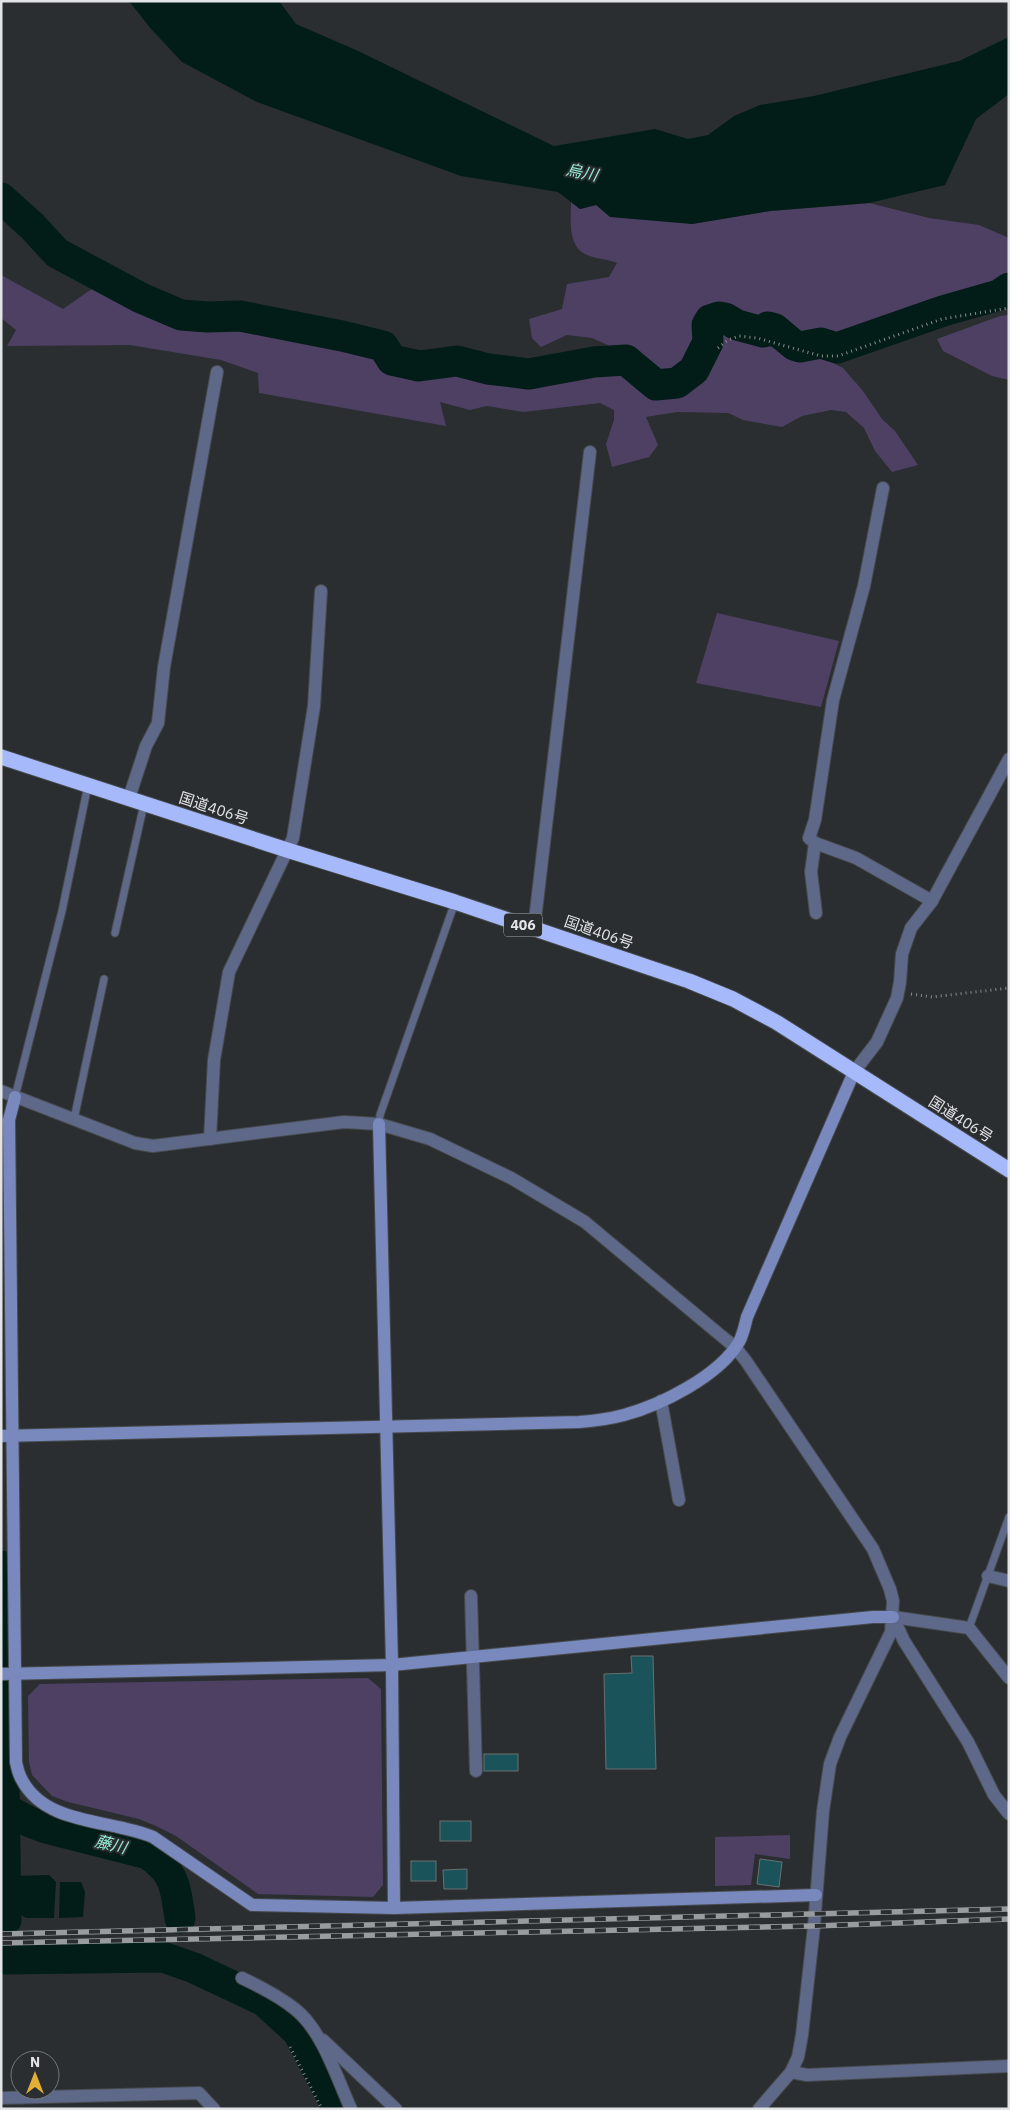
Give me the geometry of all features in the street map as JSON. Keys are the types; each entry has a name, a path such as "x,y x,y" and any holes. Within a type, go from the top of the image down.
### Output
{"highway":[{"name":"国道406号","path":"1,757 534,928 689,981 733,999 776,1022 1009,1170"}],"street":[{"path":"129,798 146,746 158,723 164,667 217,372"},
{"path":"534,928 590,452"},
{"path":"883,488 864,586 833,700 814,820 809,838 814,843 856,858 932,901"},
{"path":"210,1139 214,1060 229,972 293,838 314,706 321,591"},
{"path":"7,1436 579,1422 625,1415 661,1401 702,1378 728,1356 739,1342 747,1317 854,1072 877,1042 898,992 902,954 911,928 932,901 1009,759"},
{"path":"814,843 811,872 816,913"},
{"path":"1,1090 135,1143 153,1146 322,1123 359,1122 379,1124 430,1139 511,1178 585,1222 735,1347 746,1361 873,1549 893,1601 891,1632 840,1737 830,1764 823,1811 802,2035 798,2057 791,2072 759,2109"},
{"path":"15,1097 9,1120 6,1244 8,1674 16,1762 22,1780 32,1793 47,1806 67,1815 138,1830 153,1837 252,1904 394,1908 816,1895"},
{"path":"379,1124 392,1665 394,1908"},
{"path":"661,1401 679,1500"},
{"path":"988,1576 1009,1581"},
{"path":"471,1596 476,1771"},
{"path":"8,1674 392,1665 873,1617 893,1617 969,1628 1009,1678"},
{"path":"893,1617 904,1641 968,1742 994,1795 1009,1814"},
{"path":"242,1978 270,1992 297,2010 317,2034 379,2095 396,2109"},
{"path":"317,2034 351,2109"},
{"path":"791,2072 807,2075 1009,2066"},
{"path":"1,2098 199,2093 214,2109"}],"lane":[{"path":"15,1097 62,910 88,785"},
{"path":"115,933 144,803"},
{"path":"379,1124 380,1115 455,902"},
{"path":"74,1119 104,979"},
{"path":"969,1628 1009,1517"}],"path":[{"path":"718,348 728,340 739,336 757,338 821,356 838,356 942,319 1009,308"},
{"path":"898,992 932,997 1009,988"},
{"path":"290,2048 322,2109"}],"shaded area":[{"path":"571,202 580,209 596,205 692,224 770,211 869,203 929,218 979,225 1009,238 1009,283 996,290 838,342 810,340 802,344 796,342 776,326 768,324 762,327 738,322 718,313 708,317 704,324 705,330 701,347 692,370 683,374 696,373 712,343 712,323 719,320 726,322 767,346 829,361 843,368 863,391 882,419 895,431 918,465 892,472 875,451 864,428 846,412 831,410 802,416 782,427 743,420 728,413 677,412 646,417 658,445 649,457 612,467 606,444 614,420 614,410 600,403 523,412 487,406 470,410 440,402 446,426 259,393 258,373 221,360 130,345 7,346 16,330 1,318 1,275 63,309 106,279 141,298 181,315 208,317 240,316 342,336 383,346 392,360 419,366 457,361 488,369 529,374 594,362 625,360 619,350 592,338 567,335 541,347 532,338 529,319 562,309 567,284 609,277 617,263 587,255 576,246 571,224"},
{"path":"1009,315 1009,380 992,376 943,351 937,339 1000,316"},
{"path":"717,613 839,641 821,707 696,683"},
{"path":"368,1678 381,1689 383,1885 373,1897 258,1894 176,1836 139,1819 68,1802 52,1796 32,1775 29,1762 28,1696 40,1684"},
{"path":"790,1835 790,1859 755,1854 751,1885 715,1886 715,1837"}],"water":[{"name":"烏川","path":"129,1 279,1 296,24 356,50 554,146 655,129 688,139 708,135 734,116 760,105 814,96 959,61 1009,37 1009,94 976,119 945,185 869,203 770,211 692,224 610,217 596,205 580,209 558,192 461,176 257,102 182,62 151,29"},
{"path":"49,1875 56,1882 54,1918 26,1918 10,1908 10,1876"},
{"path":"60,1882 81,1882 85,1892 83,1917 59,1918"}],"building":[{"path":"631,1656 653,1656 656,1769 606,1769 604,1674 632,1673"},
{"path":"484,1754 518,1754 518,1771 484,1771"},
{"path":"440,1821 471,1821 471,1841 440,1841"},
{"path":"760,1859 782,1862 779,1887 757,1884"},
{"path":"411,1861 436,1861 436,1881 411,1881"},
{"path":"467,1869 467,1889 444,1889 443,1870"}],"waterway":[{"path":"1,198 32,226 57,253 141,298 181,315 208,317 240,316 342,336 383,346 392,360 419,366 457,361 488,369 529,374 594,362 626,360 656,385 677,383 694,370 708,342 707,325 710,320 719,317 725,318 737,325 763,332 768,327 775,329 794,345 800,347 821,343 837,348 943,311 999,295 1009,288"},
{"name":"藤川","path":"1,1566 6,1920"},
{"name":"藤川","path":"3,1808 46,1828 148,1854 164,1868 173,1882 180,1918"},
{"name":"藤川","path":"7,1959 163,1957 194,1968 264,2001 298,2032 338,2109"}],"railway":[{"path":"1,1934 1009,1909"},
{"path":"1,1943 814,1926 1009,1919"}]}
